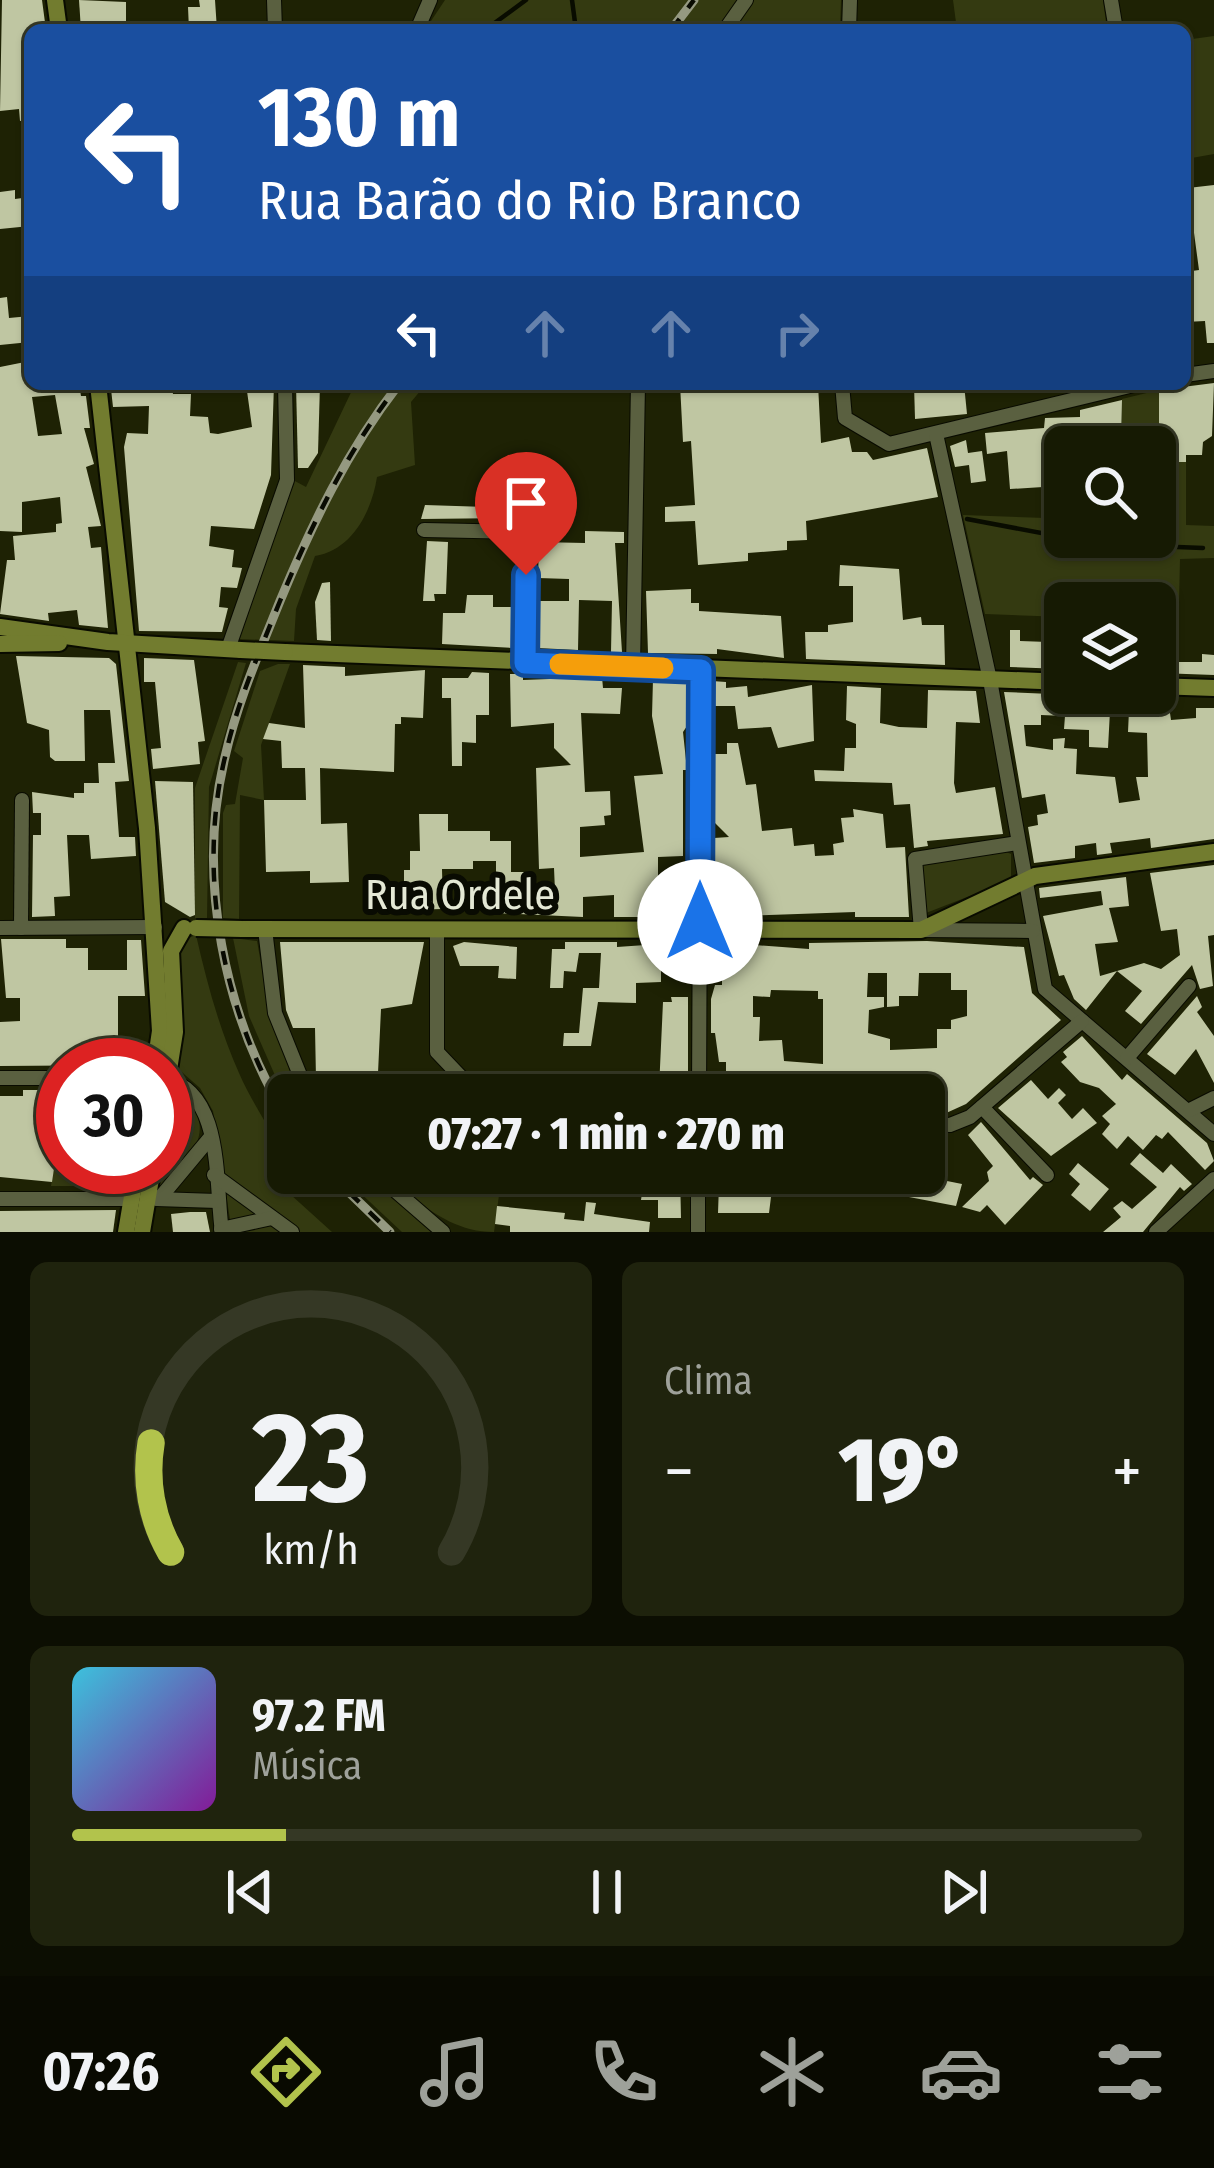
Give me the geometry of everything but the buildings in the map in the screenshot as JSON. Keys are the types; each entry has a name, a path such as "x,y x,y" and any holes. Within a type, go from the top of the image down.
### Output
{"main road":[{"path":"99,390 167,1031"},
{"path":"0,627 108,642"},
{"path":"0,644 108,642 1044,681"},
{"path":"1176,687 1214,688"},
{"path":"921,930 1024,881 1214,852"},
{"name":"Rua Ordele","path":"155,927 921,930"},
{"path":"166,1038 171,951 190,928"},
{"path":"126,1232 145,1194"},
{"path":"142,1232 147,1194"}],"street":[{"path":"235,650 287,480 285,390"},
{"path":"633,667 638,390"},
{"path":"843,390 845,418 881,442 936,434 1114,390"},
{"path":"936,434 990,680 1045,989 1214,1134"},
{"path":"424,530 528,528 525,663"},
{"path":"699,1074 701,670"},
{"path":"21,928 22,800"},
{"path":"1018,843 915,859 921,930 1033,931"},
{"name":"Rua Ordele","path":"0,928 155,927"},
{"path":"266,929 275,1013 300,1074"},
{"path":"437,930 437,1052 458,1074"},
{"path":"1127,1058 1189,986"},
{"path":"945,1123 956,1123 982,1107 1082,1021"},
{"path":"0,1078 36,1078"},
{"path":"192,1094 199,1098 210,1138 221,1230 272,1218"},
{"path":"1190,1110 1214,1098"},
{"path":"982,1107 1047,1175"},
{"path":"146,1199 210,1138"},
{"path":"214,1174 292,1232"},
{"path":"1156,1232 1214,1179"},
{"path":"399,1194 442,1232"},
{"path":"698,1194 698,1232"},
{"path":"0,1199 217,1201"}],"green space":[{"path":"445,0 841,0 840,24 429,24"},
{"path":"953,0 1103,0 1106,24 956,24"},
{"path":"1214,36 1214,154 1191,158 1191,39"},
{"path":"352,390 421,390 411,402 415,465 377,477 358,527 340,546 315,556 296,609 294,641 238,639 293,480 306,487"},
{"path":"1159,390 1159,426 1122,426 1122,399"},
{"path":"1176,462 1186,462 1186,525 1214,526 1214,558 1180,559 1176,647 1176,582 1044,582 1044,616 985,614 963,515 1044,518 1044,558 1176,558"},
{"path":"238,662 246,663 209,787 207,918 195,918 195,788"},
{"path":"290,664 261,745 264,800 240,795 239,919 223,918 223,813 226,805 235,804 243,758 234,751 260,671"},
{"path":"1004,851 1011,854 1011,880 926,913 922,864"},
{"path":"196,935 232,1056 267,1126 267,1194 290,1194 332,1232 232,1232 213,1111 192,1081 192,1038 176,1038 177,951 183,940"},
{"path":"233,938 257,941 271,1020 293,1074 274,1074 249,1016"},
{"path":"192,1105 200,1130 192,1153"},
{"path":"361,1194 388,1194 431,1232 402,1232"},
{"path":"499,1194 494,1232 449,1221 410,1195"}],"waterway":[{"path":"493,24 526,0"},
{"path":"572,0 575,24"},
{"path":"967,519 1100,544 1203,548"}],"railway":[{"path":"676,24 694,0"},
{"path":"267,1082 232,991 215,898 217,803 225,757 292,572 347,462 394,390"},
{"path":"351,1194 390,1232"}],"slow traffic":[{"path":"560,664 663,668"}],"route":[{"path":"526,575 525,663 701,670 700,922"}]}
